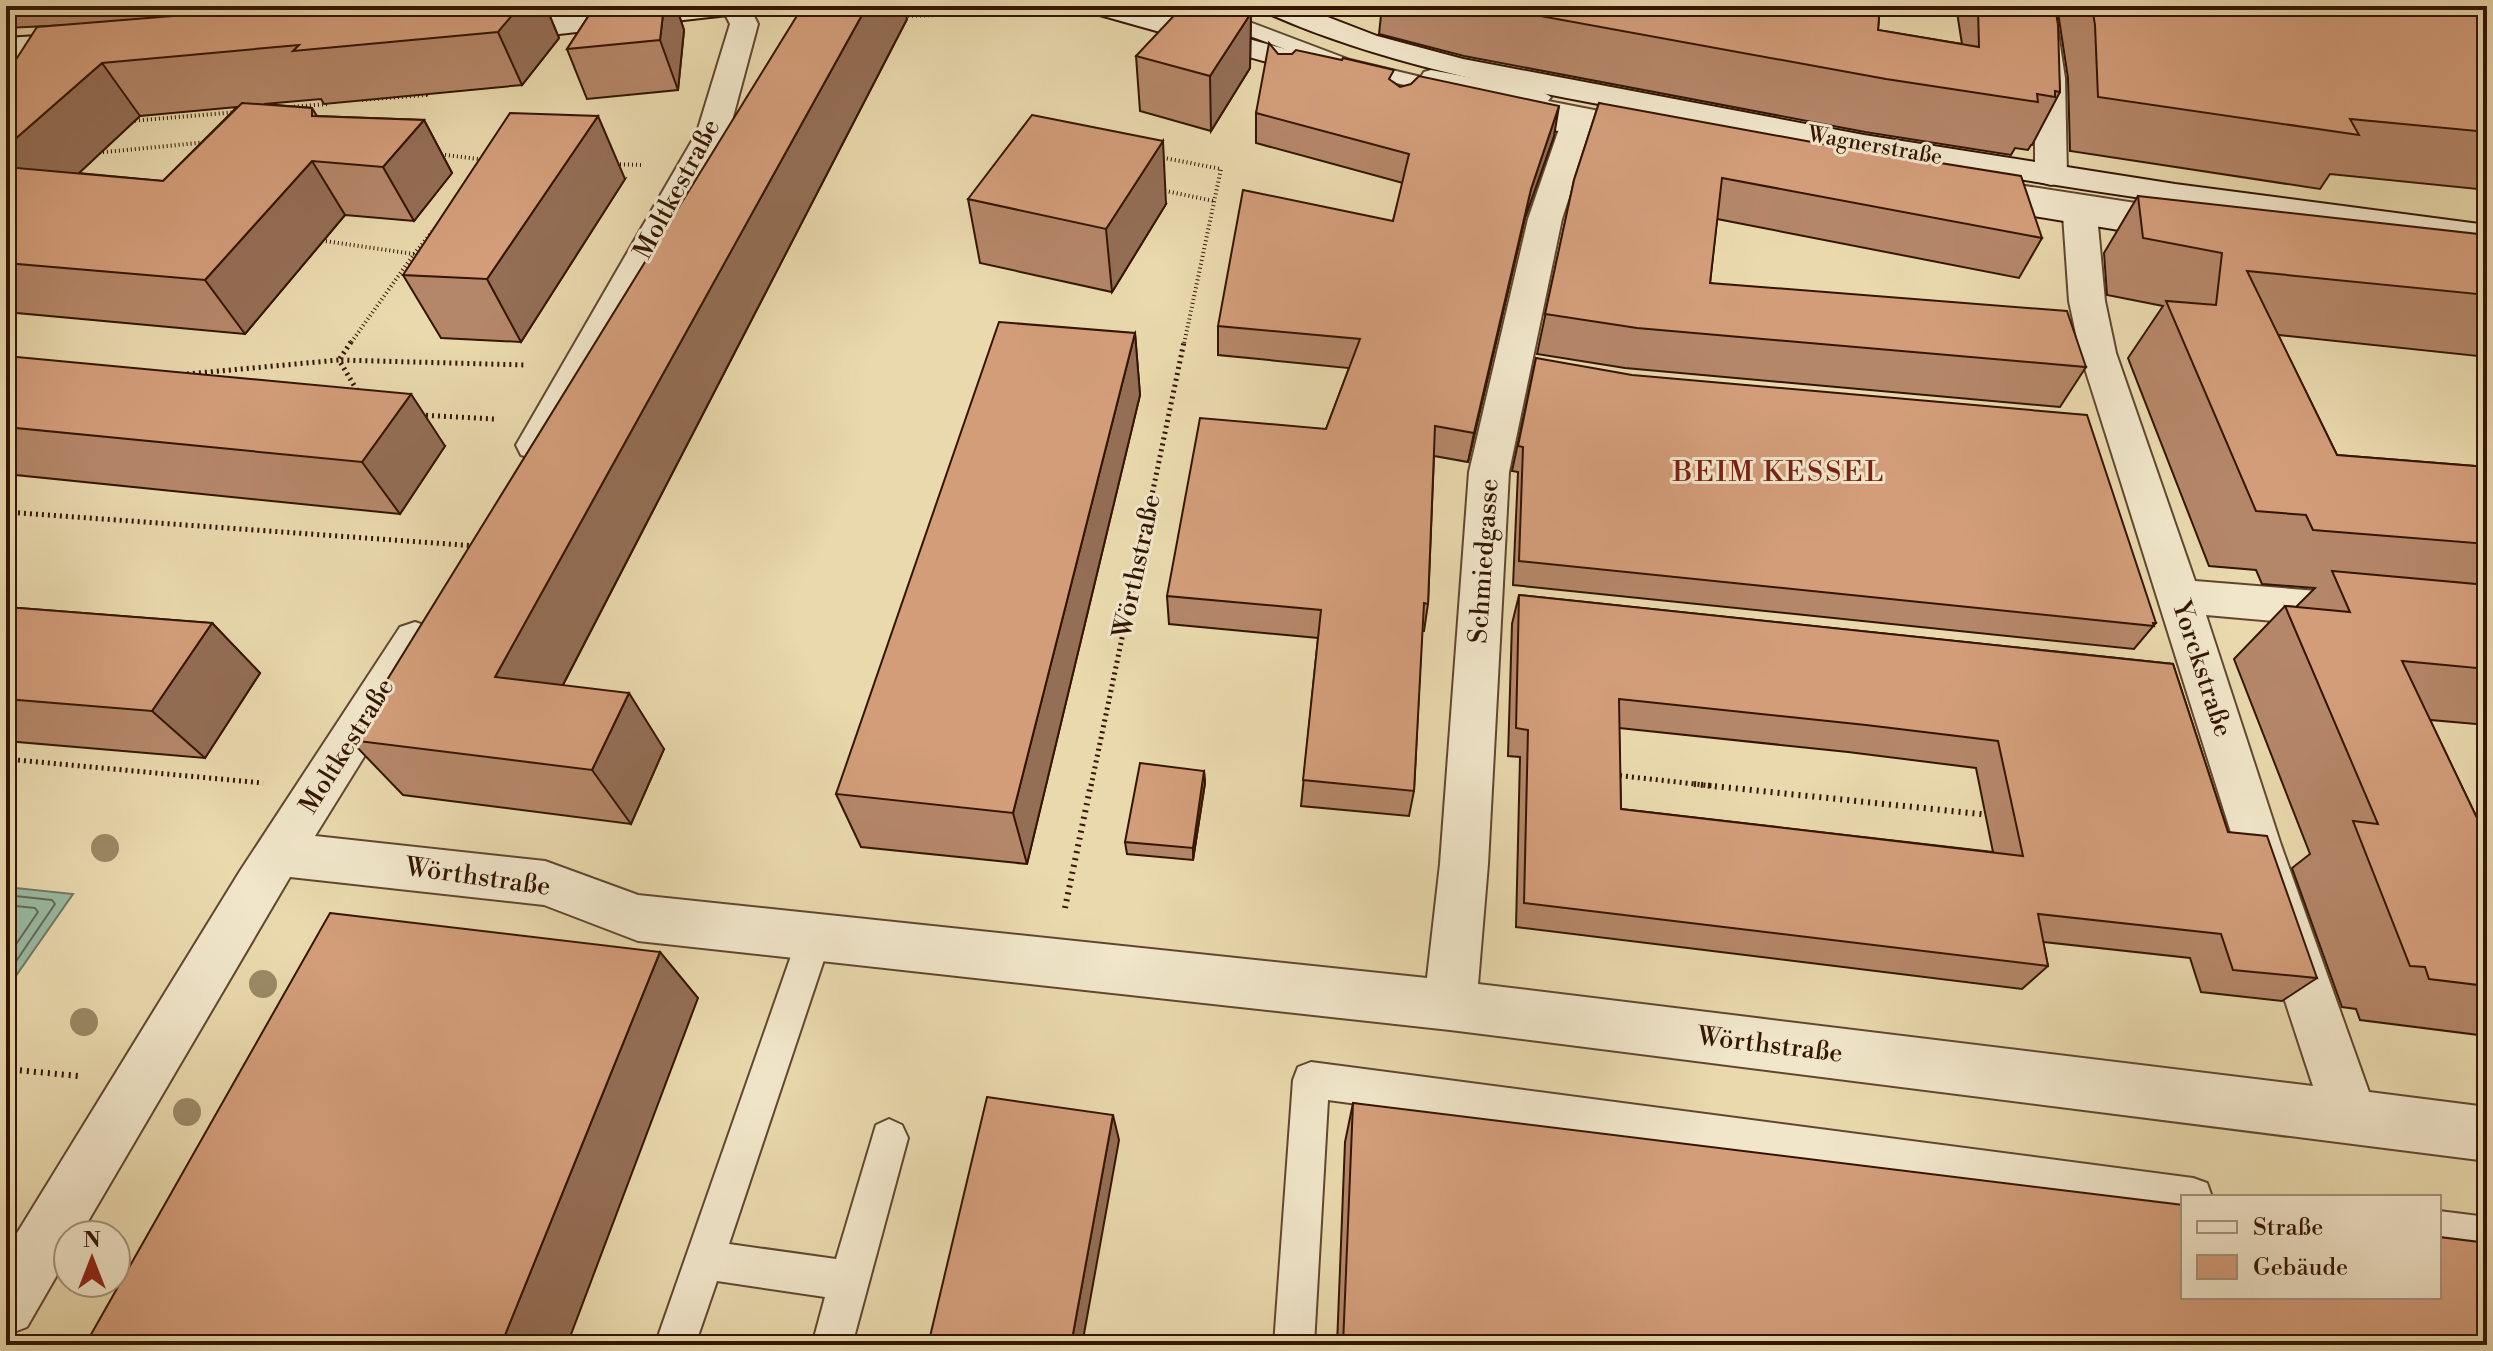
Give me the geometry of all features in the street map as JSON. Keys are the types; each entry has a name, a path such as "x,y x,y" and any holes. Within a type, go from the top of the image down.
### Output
{"street":[{"path":"478,17 588,24 728,6"},
{"name":"Moltkestraße","path":"517,477 713,132 744,24 735,6"},
{"path":"1099,6 1164,23 1290,69 1408,96 1681,146"},
{"name":"Wagnerstraße","path":"1275,6 1363,42 1453,64 1718,118 2051,175 2343,218 2487,235"},
{"path":"2040,6 2050,78 2051,175"},
{"path":"1164,23 1206,24 1235,11"},
{"path":"6,47 98,54"},
{"path":"6,74 98,54"},
{"name":"Schmiedgasse","path":"1450,1005 1464,864 1489,472 1527,367 1545,219 1576,126"},
{"name":"Wagnerstraße","path":"1946,193 2080,215 2202,227"},
{"name":"Yorckstraße","path":"2080,215 2087,301 2098,353 2106,426 2178,596 2257,845 2351,1117"},
{"name":"Moltkestraße","path":"6,1306 138,1081 320,788 478,546"},
{"path":"2178,596 2394,615"},
{"path":"1479,601 1526,606"},
{"path":"2158,673 2206,678"},
{"name":"Wörthstraße","path":"279,854 545,883 638,918 1450,1005 2487,1134"}],"lane":[{"path":"478,17 579,6"},
{"path":"478,17 646,6"},
{"path":"1189,6 1235,11 1295,38 1351,57 1578,104 2053,188 2349,230 2487,246"},
{"path":"1235,11 1344,65 1420,83 2202,227"},
{"path":"6,56 98,54"},
{"path":"6,65 98,54"},
{"path":"2397,246 2487,257"},
{"path":"675,1345 815,936"},
{"path":"1294,1345 1311,1080 2181,1195"},
{"path":"832,1345 889,1138"},
{"path":"2441,1230 2487,1236"},
{"path":"704,1260 848,1280"}],"path":[{"path":"989,6 1001,12"},
{"path":"896,16 1001,12 1007,6"},
{"path":"348,102 426,95 428,89"},
{"path":"286,107 333,103"},
{"path":"130,122 239,112"},
{"path":"82,154 218,141"},
{"path":"430,154 491,160 481,172"},
{"name":"Wörthstraße","path":"1053,964 1221,169 1158,156"},
{"path":"600,164 693,167"},
{"path":"1154,189 1214,201"},
{"path":"339,360 442,218"},
{"path":"306,238 414,254"},
{"path":"172,375 339,360 579,367"},
{"path":"339,360 363,400"},
{"path":"416,415 548,421"},
{"path":"6,512 478,546"},
{"path":"6,759 320,788"},
{"path":"1609,775 1993,815"},
{"path":"6,1069 138,1081"}],"water":[{"path":"6,887 73,894 6,990"}],"building":[{"path":"296,6 520,6 498,32 293,51 299,45 102,63 6,147 6,75 37,27"},
{"path":"595,6 664,6 660,40 567,49"},
{"path":"803,6 867,6 495,677 629,693 592,770 350,740"},
{"path":"1183,6 1222,6 1251,13 1210,76 1136,56"},
{"path":"1485,6 1745,6 1754,9 1767,6 1880,6 1878,30 1979,47 1978,9 1989,11 1988,6 2055,6 2060,92 2055,91 2055,97 2037,94 2038,102 1886,79"},
{"path":"2092,6 2487,6 2487,132 2350,119 2359,135 2098,97"},
{"path":"1269,43 1278,54 1292,54 1296,50 1394,70 1389,79 1400,87 1411,84 1419,76 1559,106 1531,189 1474,433 1435,426 1428,604 1424,603 1414,791 1303,780 1321,610 1167,596 1200,418 1326,429 1360,339 1218,326 1243,190 1393,221 1409,154 1256,113"},
{"path":"242,103 312,108 312,116 424,120 383,167 312,161 205,280 6,263 6,167 163,181"},
{"path":"1599,103 2021,176 2042,238 1722,178 1710,283 2067,311 2086,367 1637,328 1545,314 1574,180"},
{"path":"510,113 598,116 487,279 403,275"},
{"path":"1032,115 1163,141 1106,229 968,199"},
{"path":"2138,196 2487,235 2487,295 2247,271 2337,455 2487,467 2487,544 2313,530 2306,515 2256,511 2166,301 2216,305 2222,253 2143,238"},
{"path":"999,322 1135,333 1013,813 836,794"},
{"path":"6,356 411,394 362,462 6,427"},
{"path":"1536,358 1632,375 2087,415 2156,623 2153,623 2154,626 1519,561 1523,447 1518,446"},
{"path":"2332,571 2487,585 2487,669 2402,661 2487,839 2487,986 2429,979 2425,967 2410,966 2353,821 2378,824 2285,606 2350,612"},
{"path":"1519,595 2173,664 2228,832 2267,836 2317,978 2233,970 2221,934 2038,914 2048,966 1524,903 1528,730 1516,728","holes":["1619,699 1998,741 2023,856 1621,809"]},
{"path":"6,607 212,623 152,711 6,699"},
{"path":"1140,763 1204,771 1193,848 1125,842"},
{"path":"330,913 660,952 501,1345 85,1345 111,1299 132,1299 132,1262"},
{"path":"987,1097 1113,1115 1071,1345 928,1345"},
{"path":"1353,1103 2181,1205 2181,1299 2441,1299 2441,1237 2487,1243 2487,1345 1343,1345"}],"district":[{"name":"BEIM KESSEL","path":"1779,472"}]}
